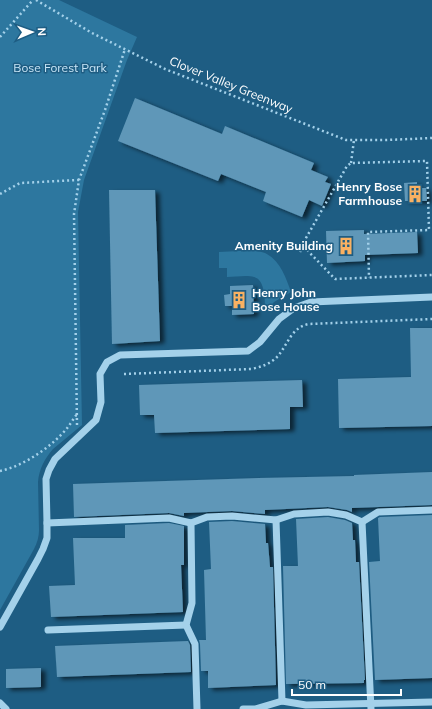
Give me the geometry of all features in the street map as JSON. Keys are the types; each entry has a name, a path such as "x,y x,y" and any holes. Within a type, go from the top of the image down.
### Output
{"lane":[{"path":"0,627 43,549 47,538 46,479 49,470 55,459 96,420 101,402 100,374 107,362 120,355 248,351 260,342 279,319 294,308 311,302 432,297"},
{"path":"362,522 378,512 432,510"},
{"path":"47,523 169,518 192,523 207,517 232,516 276,520 294,514 328,512 346,515 362,522"},
{"path":"276,520 282,701"},
{"path":"362,522 370,706"},
{"path":"192,523 192,603 186,624 195,644 196,709"},
{"path":"48,630 186,624"},
{"path":"243,709 255,708 282,701 306,706 370,706 432,702"},
{"path":"0,703 6,709"}],"path":[{"path":"0,37 34,0"},
{"name":"Clover Valley Greenway","path":"34,0 92,33 165,69 346,140 432,138"},
{"path":"77,439 74,214 79,180 105,110 125,49"},
{"path":"351,163 354,140"},
{"path":"300,252 305,240 347,166 351,163 427,161 428,230 368,232 369,278"},
{"path":"0,194 20,183 79,180"},
{"path":"305,240 308,251 335,279 432,275"},
{"path":"124,374 251,369 267,364 277,357 293,333 303,325 432,319"},
{"path":"0,471 15,467 29,460 56,440 77,413"}],"green space":[{"name":"Bose Forest Park","path":"0,0 59,0 137,37 127,60 84,180 78,212 82,425 53,449 43,464 38,482 38,540 0,610"},
{"path":"259,251 270,256 282,270 287,281 291,292 274,302 265,312 263,287 258,279 248,276 227,277 227,268 219,268 219,252"}],"building":[{"path":"135,98 222,134 225,126 314,163 311,170 328,177 325,182 331,184 322,206 309,200 302,217 263,201 266,192 221,174 218,181 118,141"},
{"name":"Henry Bose Farmhouse","path":"417,182 417,188 426,188 427,201 405,201 404,183"},
{"path":"109,190 155,190 160,341 112,344"},
{"path":"364,230 364,234 417,232 418,253 365,255 365,261 327,263 326,231"},
{"name":"Henry John Bose House","path":"253,285 254,314 232,315 232,306 225,306 224,295 230,294 230,286"},
{"path":"410,328 432,328 432,426 339,428 338,379 411,377"},
{"path":"302,380 303,407 290,407 290,429 155,433 154,415 140,415 139,385"},
{"path":"432,472 432,505 352,508 352,512 328,507 265,510 265,514 232,511 184,513 184,516 169,513 74,517 73,484 354,476"},
{"path":"432,515 432,678 375,680 369,562 380,561 378,518"},
{"path":"328,517 345,520 352,523 353,540 355,540 356,562 359,562 365,680 364,683 286,684 283,566 298,566 296,519"},
{"path":"232,521 265,524 266,543 268,543 270,567 273,567 276,685 208,688 208,671 201,671 199,640 206,640 204,570 211,569 209,522"},
{"path":"169,523 184,526 184,565 181,565 183,612 51,617 49,586 75,585 73,538 125,538 125,525"},
{"path":"188,641 190,645 191,672 57,677 55,646"},
{"path":"41,668 41,687 6,688 6,669"}],"place":[{"name":"Henry Bose Farmhouse","path":"415,194"},
{"name":"Amenity Building","path":"346,246"},
{"name":"Henry John Bose House","path":"239,300"}]}
